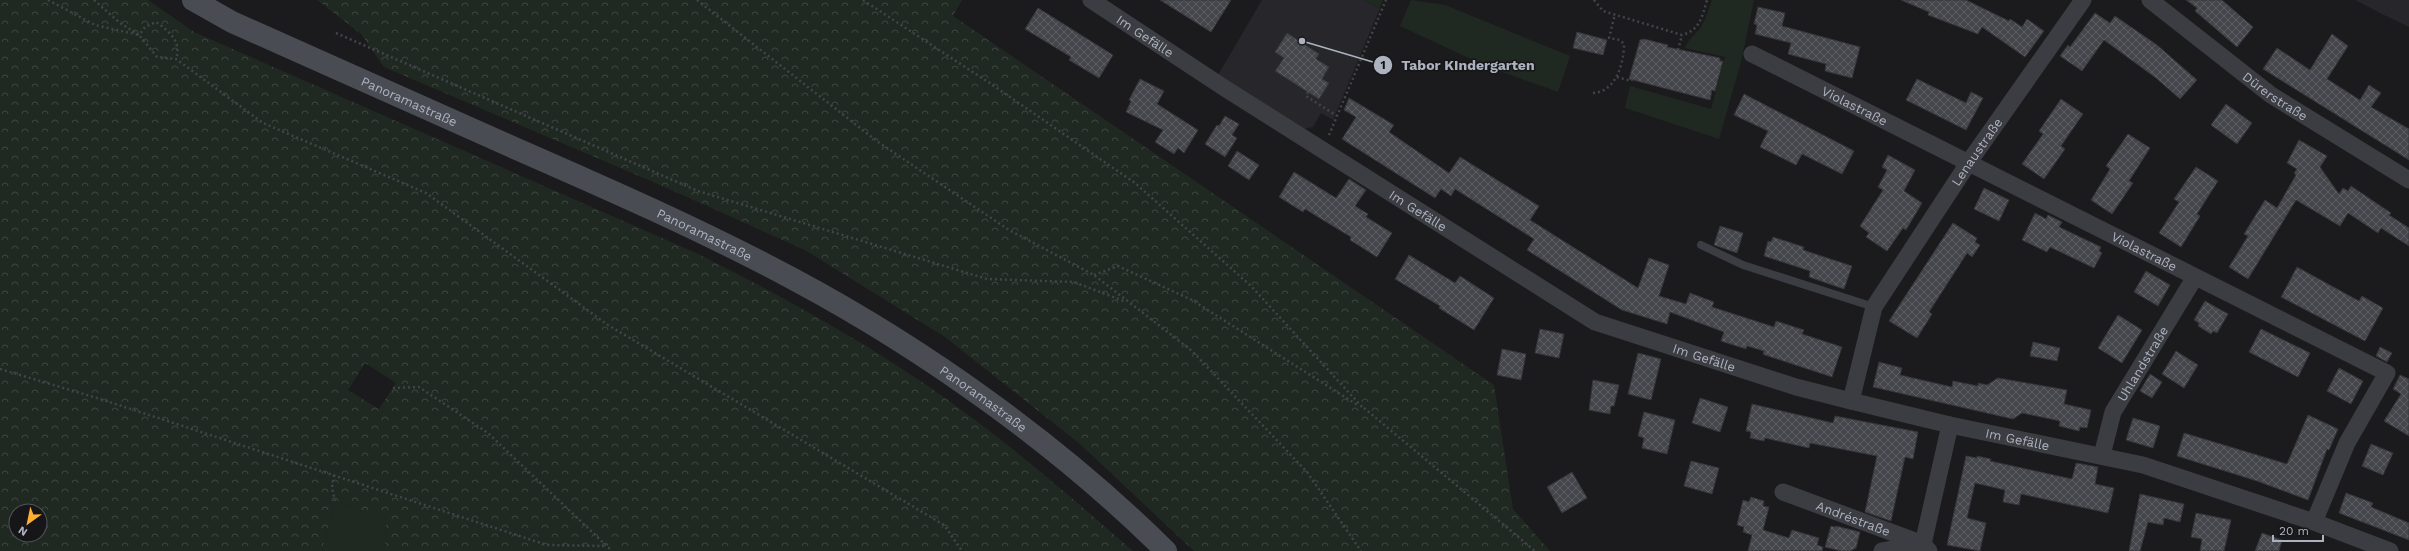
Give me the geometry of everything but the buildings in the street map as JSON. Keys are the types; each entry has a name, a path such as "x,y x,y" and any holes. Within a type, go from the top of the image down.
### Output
{"main road":[{"name":"Panoramastraße","path":"193,0 232,22 651,208 797,281 932,362 994,406 1107,497 1166,551"}],"street":[{"name":"Im Gefälle","path":"1091,0 1323,150 1595,322 1796,387 1950,425 2102,455 2142,465 2314,522 2390,551"},
{"name":"Lenaustraße","path":"1851,401 1874,307 1969,162 2083,0"},
{"name":"Dürerstraße","path":"2150,0 2271,95 2409,180"},
{"name":"Violastraße","path":"1752,54 2387,373 2347,443 2314,522"},
{"name":"Uhlandstraße","path":"2102,455 2113,412 2195,277"},
{"path":"1882,551 1926,547 1950,425"},
{"name":"Andréstraße","path":"1783,492 1926,547"}],"lane":[{"path":"1701,245 1743,265 1874,307"}],"path":[{"path":"48,0 95,25 139,35"},
{"path":"94,0 120,23 139,35 157,57 176,59 263,123 426,192 608,325 944,525 962,551"},
{"path":"697,0 878,142 1009,230 1094,275 1192,351 1308,472 1361,551"},
{"path":"864,0 991,84 1135,183 1251,286 1364,408 1535,551"},
{"path":"1323,150 1386,0"},
{"path":"1594,0 1603,11 1682,35 1692,32 1700,21 1707,0"},
{"path":"1593,93 1604,90 1617,77 1624,50 1624,44 1620,40 1610,38 1614,14"},
{"path":"139,35 145,27 156,22 169,32 176,41 178,52 176,59"},
{"path":"336,33 698,191 987,279 1074,282 1129,303"},
{"path":"1678,50 1682,35"},
{"path":"1617,77 1632,80"},
{"path":"1308,92 1306,96 1337,116"},
{"path":"1094,275 1118,266 1192,300 1364,408"},
{"path":"0,369 334,475 548,545 606,546"},
{"path":"393,388 419,387 488,433 612,551"},
{"path":"334,475 332,488 334,501"}],"shaded area":[{"path":"1262,0 1362,0 1380,8 1333,120 1321,113 1313,127 1304,129 1218,75"},
{"path":"2355,0 2409,0 2409,27 2384,15"}],"green space":[{"path":"0,0 148,0 194,32 696,253 792,303 855,339 945,398 1017,453 1133,551 385,551 386,519 335,501 322,551 0,551","holes":["365,363 396,383 379,409 348,390"]},
{"path":"317,0 962,0 953,16 1494,385 1513,509 1550,551 1194,551 1080,444 945,337 805,250 658,184 384,67 361,34"},
{"path":"1362,0 1383,0 1380,8"},
{"path":"1411,0 1445,5 1570,56 1558,92 1486,66 1400,26"},
{"path":"1712,0 1754,0 1741,62 1719,139 1625,108 1630,86 1711,109 1725,57 1685,48 1688,41 1702,26"},
{"path":"335,501 386,519 385,551 322,551"}],"place":[{"name":"Tabor KIndergarten","path":"1302,41"}]}
